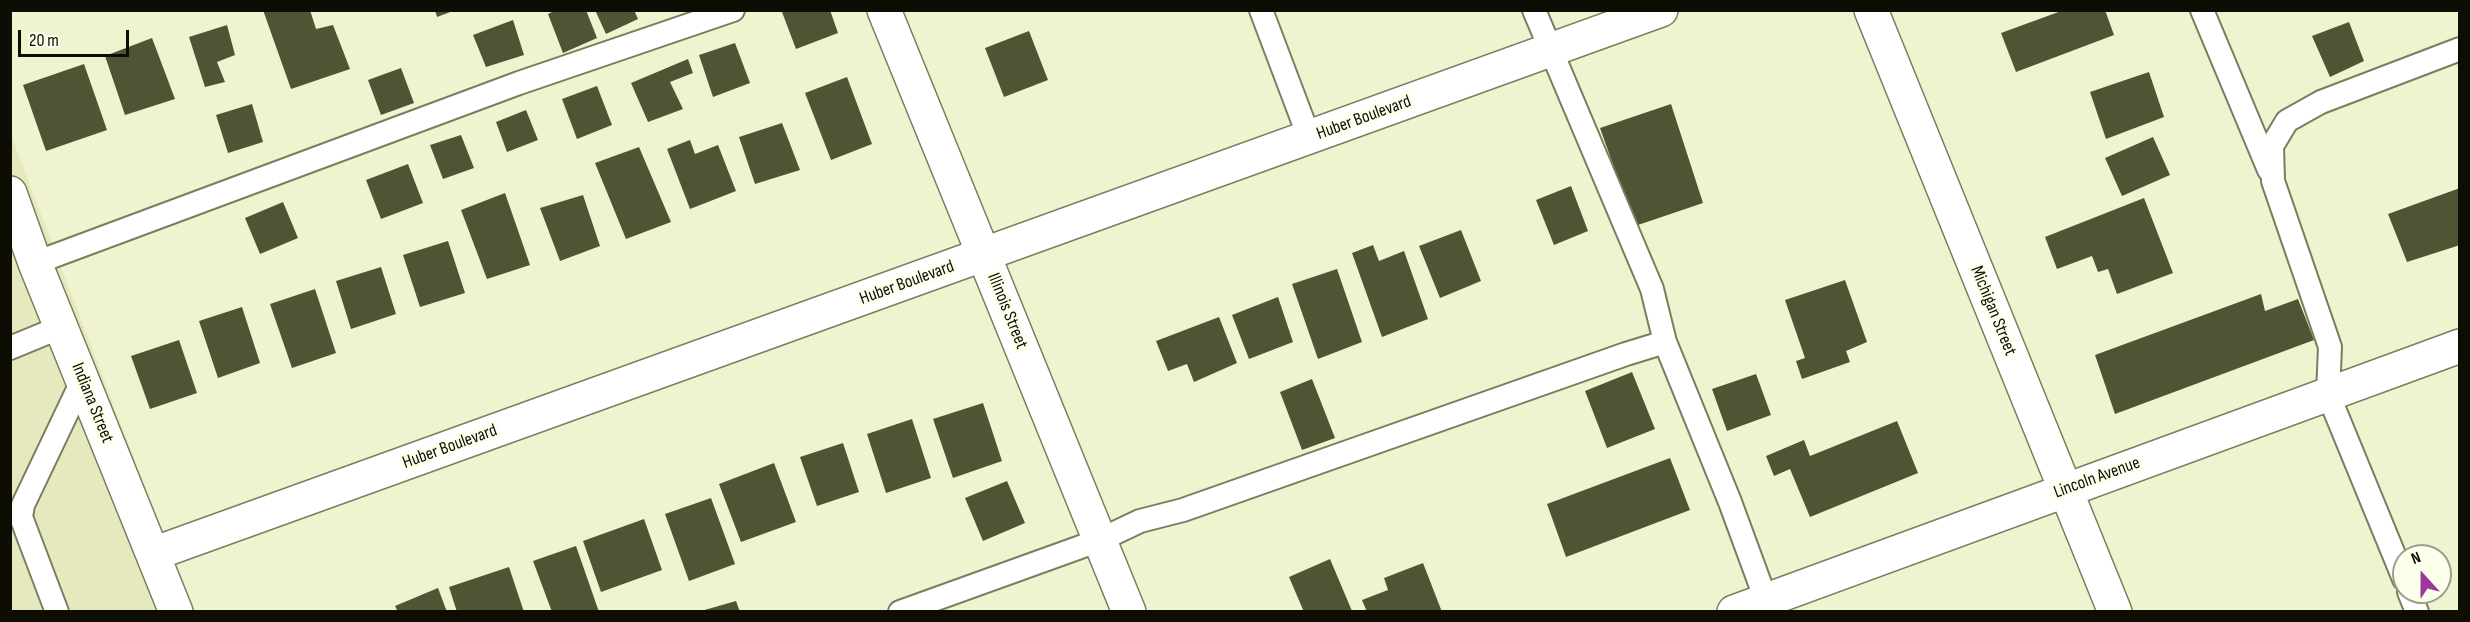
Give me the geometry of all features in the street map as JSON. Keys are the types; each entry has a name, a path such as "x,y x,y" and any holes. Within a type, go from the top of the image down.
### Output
{"street":[{"name":"Illinois Street","path":"884,10 1129,612"},
{"name":"Huber Boulevard","path":"153,554 1549,51 1601,20 1661,10"},
{"name":"Michigan Street","path":"1871,10 2115,612"},
{"name":"Indiana Street","path":"10,193 35,263 176,612"},
{"name":"Lincoln Avenue","path":"1734,612 2460,346"}],"lane":[{"path":"35,263 519,83 733,10"},
{"path":"1261,10 1310,137"},
{"path":"1534,10 1549,51 1652,289 1665,342 1730,502 1766,600"},
{"path":"2202,10 2274,181 2330,347 2328,394 2392,550"},
{"path":"2274,181 2272,146 2287,121 2321,102 2460,49"},
{"path":"10,348 61,327"},
{"path":"900,612 1100,540 1140,521 1183,510 1665,342"},
{"path":"57,612 21,517 23,505 82,379"}],"shaded area":[{"path":"11,135 192,611 11,611"}],"building":[{"path":"263,10 310,10 316,29 333,25 350,69 291,89"},
{"path":"435,10 453,10 453,11 437,17"},
{"path":"556,10 586,10 597,38 563,53 548,14"},
{"path":"595,10 634,10 638,19 606,34"},
{"path":"786,10 830,10 838,33 796,49 782,12"},
{"path":"2064,10 2105,10 2114,35 2016,72 2001,33"},
{"path":"513,20 524,55 486,67 473,35"},
{"path":"2349,22 2364,61 2330,77 2312,36"},
{"path":"227,25 235,55 217,62 225,82 205,87 189,37"},
{"path":"1029,31 1048,80 1004,97 985,48"},
{"path":"152,38 175,99 125,115 105,56"},
{"path":"735,43 750,83 713,97 699,55"},
{"path":"688,59 693,73 670,82 683,109 648,122 631,83"},
{"path":"84,64 107,130 46,151 23,85"},
{"path":"401,68 414,103 381,115 368,80"},
{"path":"2149,72 2164,117 2106,139 2090,92"},
{"path":"847,77 872,144 831,160 805,93"},
{"path":"597,86 612,125 577,139 562,99"},
{"path":"252,104 263,142 228,153 216,115"},
{"path":"1671,104 1703,203 1635,226 1600,128"},
{"path":"526,110 538,140 507,152 496,122"},
{"path":"782,123 800,170 755,184 739,137"},
{"path":"461,135 474,168 443,179 430,145"},
{"path":"2153,137 2170,175 2122,196 2105,158"},
{"path":"690,140 695,154 718,145 736,191 690,209 667,149"},
{"path":"639,147 671,222 626,239 595,163"},
{"path":"408,164 423,203 381,219 366,180"},
{"path":"1571,186 1588,231 1554,245 1536,200"},
{"path":"2460,188 2460,245 2407,262 2388,214"},
{"path":"505,193 530,265 487,279 461,210"},
{"path":"583,195 600,246 560,261 540,208"},
{"path":"2144,198 2173,273 2117,294 2108,269 2098,272 2092,256 2057,269 2045,237"},
{"path":"283,202 298,238 260,254 245,218"},
{"path":"1461,230 1481,281 1440,298 1419,246"},
{"path":"448,241 465,293 420,307 403,255"},
{"path":"1373,245 1379,261 1404,251 1428,319 1382,337 1352,253"},
{"path":"381,267 396,314 351,329 336,281"},
{"path":"1337,269 1362,342 1318,359 1292,284"},
{"path":"1845,280 1867,342 1846,351 1850,362 1802,379 1796,361 1805,358 1785,300"},
{"path":"315,289 336,353 292,368 270,304"},
{"path":"2261,294 2265,311 2298,299 2314,340 2115,414 2095,355"},
{"path":"1278,297 1293,342 1249,359 1232,315"},
{"path":"242,307 260,363 218,378 199,321"},
{"path":"1219,317 1237,363 1194,382 1187,364 1168,371 1156,341"},
{"path":"179,340 197,393 150,409 131,356"},
{"path":"1632,372 1655,429 1607,448 1585,391"},
{"path":"1756,374 1771,415 1727,431 1712,389"},
{"path":"1312,379 1335,438 1302,450 1280,392"},
{"path":"983,403 1002,461 953,478 933,419"},
{"path":"912,419 931,478 886,493 867,434"},
{"path":"1897,421 1918,473 1810,517 1790,469 1774,476 1766,456 1804,440 1810,456"},
{"path":"843,443 859,492 817,506 800,457"},
{"path":"1670,458 1690,510 1566,557 1547,504"},
{"path":"774,463 796,522 741,542 719,484"},
{"path":"1007,481 1025,523 983,541 965,498"},
{"path":"711,498 735,564 689,581 665,514"},
{"path":"644,519 662,570 601,592 583,541"},
{"path":"576,546 599,612 552,612 533,561"},
{"path":"1330,559 1352,611 1304,612 1289,577"},
{"path":"1423,563 1442,612 1367,612 1362,600 1388,590 1384,578"},
{"path":"509,567 524,612 475,612 474,610 457,612 449,587"},
{"path":"438,588 447,612 398,612 395,606"},
{"path":"736,601 740,612 701,612 701,611"}]}
